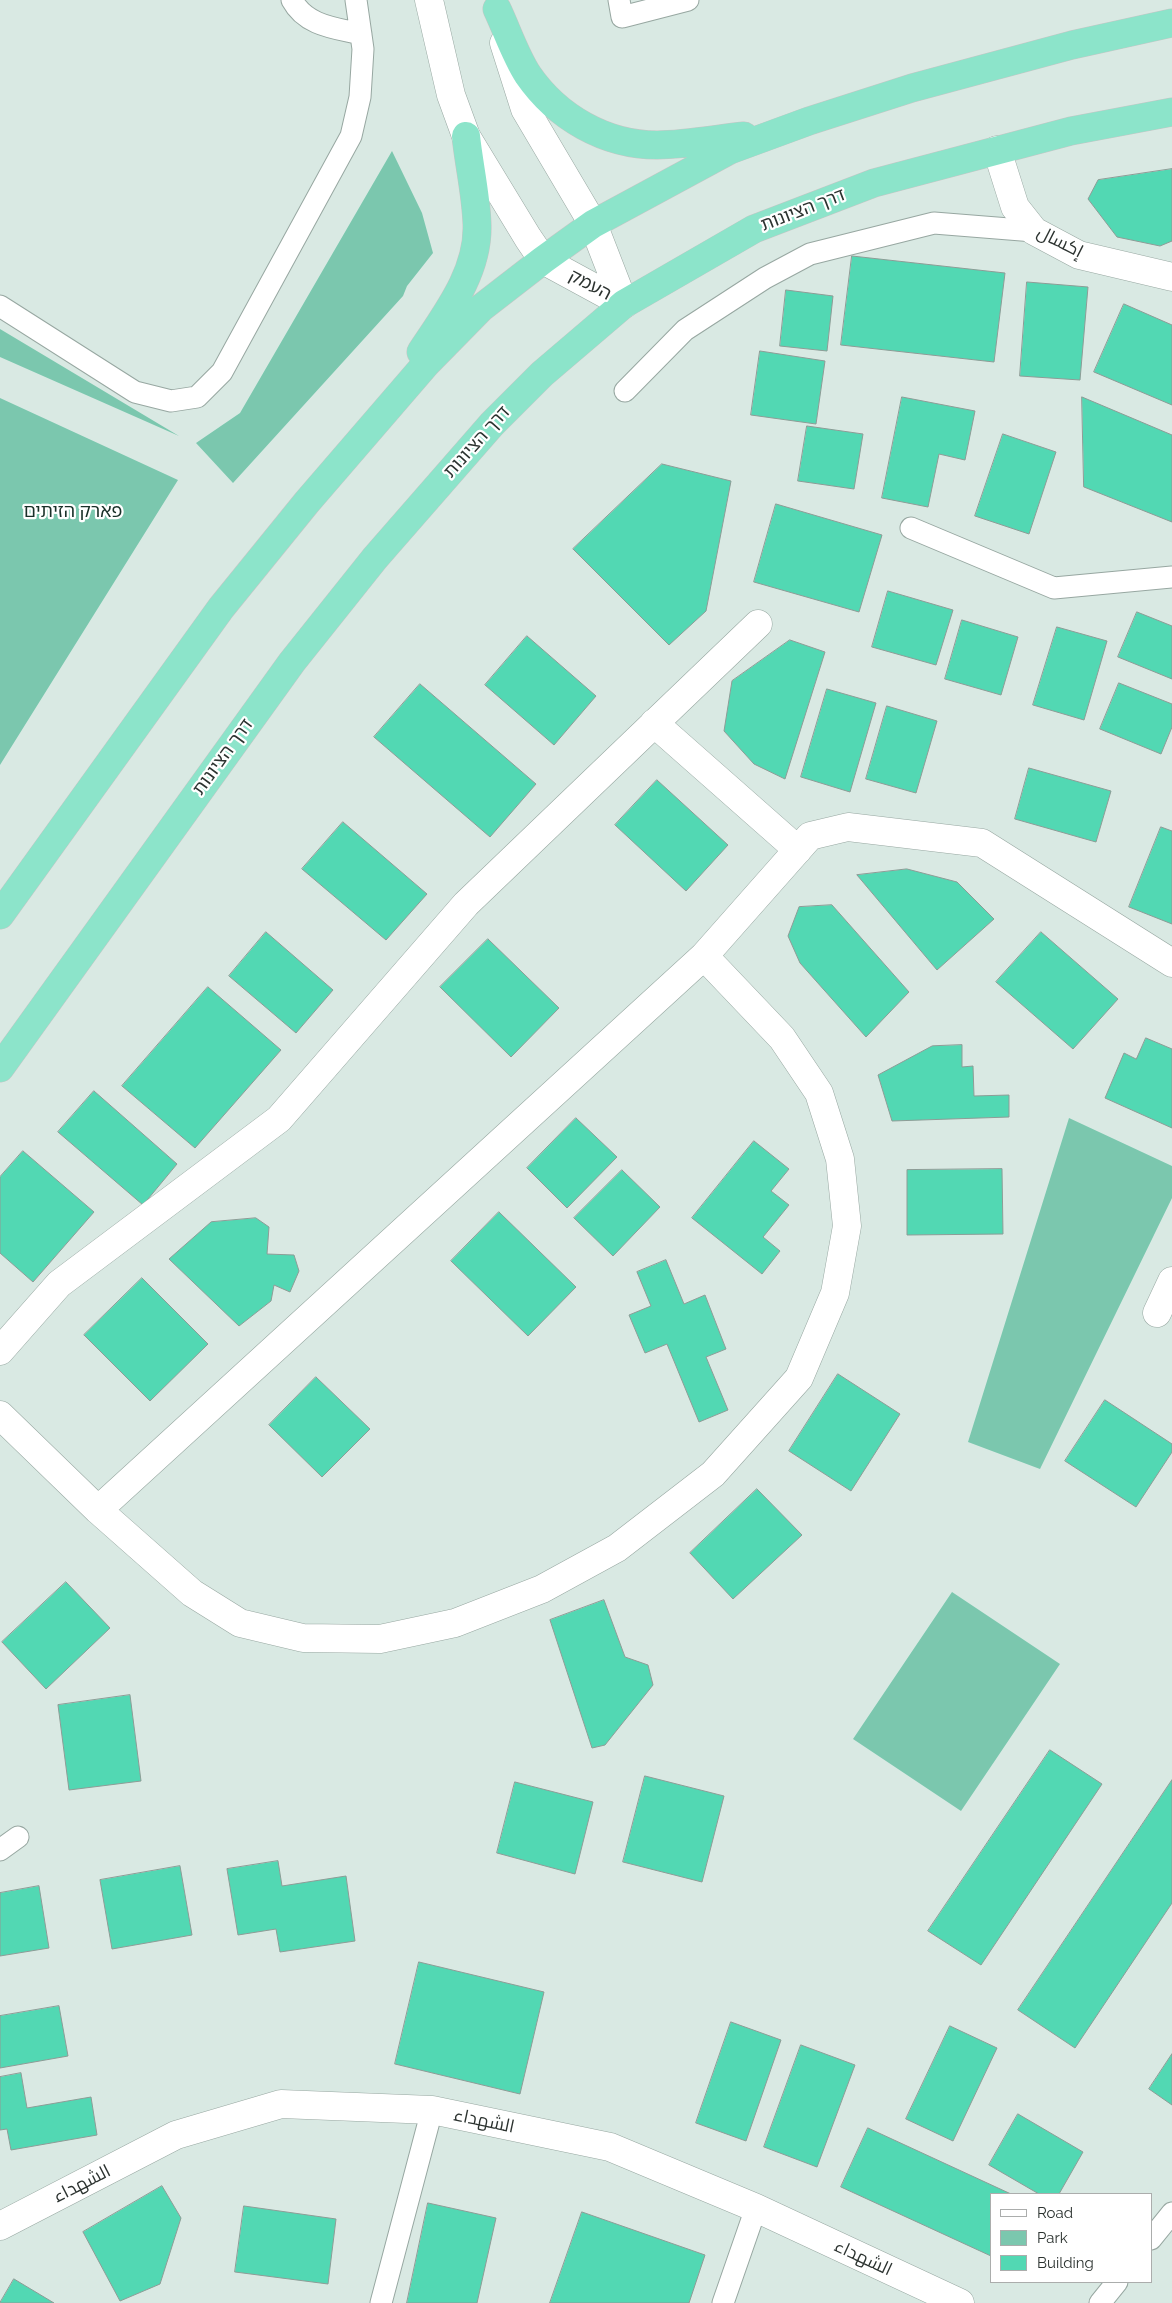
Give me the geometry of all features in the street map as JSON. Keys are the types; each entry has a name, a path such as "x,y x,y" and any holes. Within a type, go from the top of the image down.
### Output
{"highway":[{"path":"496,5 527,74 545,96 568,117 600,135 621,141 656,145 778,132"},
{"path":"0,915 221,608 307,502 426,364 481,308 543,260 593,224 730,150 778,132 921,86 1072,45 1172,23"},
{"name":"דרך הציונות","path":"0,1068 292,662 376,558 492,424 542,374 624,304 754,229 874,183 1072,131 1172,112"},
{"path":"368,431 456,300 472,262 477,225 466,136"}],"street":[{"name":"העמק","path":"429,0 451,95 466,136 488,175 543,260 624,304"},
{"name":"העמק","path":"496,5 513,76 525,109 593,224 624,304"},
{"name":"إكسال","path":"997,150 1015,207 1034,231 1079,255 1172,277"},
{"path":"0,1351 59,1284 279,1119 466,904 758,624"},
{"path":"654,723 798,850"},
{"path":"98,1510 704,956 810,836 848,827 982,843 1172,963"},
{"path":"0,1415 98,1510 192,1593 240,1623 303,1638 380,1639 455,1623 542,1589 617,1548 713,1474 799,1378 835,1293 847,1226 840,1159 819,1093 782,1038 704,956"},
{"path":"1158,1313 1172,1281"},
{"name":"الشهداء","path":"0,2226 176,2135 281,2104 432,2110 610,2147 756,2208 960,2303"}],"lane":[{"path":"292,0 296,8 314,23 361,34"},
{"path":"0,306 136,392 171,401 197,397 222,372 351,136 360,97 363,49 356,0"},
{"path":"619,0 622,17 688,0"},
{"path":"625,391 685,330 765,278 810,254 934,223 1034,231"},
{"path":"911,528 1054,588 1172,577"},
{"path":"0,1850 18,1837"},
{"path":"381,2303 432,2110"},
{"path":"723,2303 756,2208"},
{"path":"1152,2238 1172,2213"},
{"path":"1100,2303 1116,2283"}],"green space":[{"path":"392,151 422,213 433,253 407,286 403,296 233,483 196,443 240,413"},
{"path":"0,329 179,436 0,357"},
{"name":"פארק הזיתים","path":"0,398 178,480 0,765"},
{"path":"1069,1118 1172,1166 1172,1198 1040,1469 968,1442"},
{"path":"952,1592 1060,1664 961,1811 853,1739"}],"building":[{"path":"1172,169 1172,241 1160,246 1117,237 1088,199 1098,180"},
{"path":"852,256 1005,273 994,362 841,345"},
{"path":"1027,282 1088,287 1080,380 1020,376"},
{"path":"786,290 833,296 827,351 780,346"},
{"path":"1124,304 1172,325 1172,405 1094,372"},
{"path":"760,351 825,361 816,424 751,415"},
{"path":"902,397 975,411 965,460 939,454 928,507 882,498"},
{"path":"1082,397 1172,435 1172,522 1084,487"},
{"path":"807,426 863,434 854,489 798,481"},
{"path":"1003,434 1056,452 1029,534 975,516"},
{"path":"662,464 731,481 706,611 669,645 573,549"},
{"path":"776,504 882,535 859,612 754,582"},
{"path":"888,591 953,610 936,665 872,647"},
{"path":"1137,612 1172,626 1172,679 1118,657"},
{"path":"962,620 1018,637 1001,695 945,679"},
{"path":"1057,627 1107,641 1084,720 1033,705"},
{"path":"527,636 596,696 554,745 485,685"},
{"path":"790,640 825,652 785,779 754,764 724,731 732,681"},
{"path":"1119,683 1172,704 1172,727 1161,754 1100,729"},
{"path":"420,684 536,784 490,837 374,737"},
{"path":"827,689 876,703 850,792 801,777"},
{"path":"887,706 937,721 916,793 866,779"},
{"path":"1029,768 1111,791 1096,842 1015,819"},
{"path":"657,780 728,845 686,891 615,825"},
{"path":"343,822 427,894 386,940 302,869"},
{"path":"1161,827 1172,831 1172,924 1129,907"},
{"path":"907,869 957,882 994,919 937,970 857,875"},
{"path":"832,905 909,992 866,1037 800,963 788,936 799,907"},
{"path":"266,932 333,990 296,1033 229,976"},
{"path":"1041,932 1118,999 1073,1049 996,982"},
{"path":"488,939 559,1008 511,1057 440,987"},
{"path":"208,987 281,1050 195,1148 122,1086"},
{"path":"1146,1038 1172,1049 1172,1128 1105,1098 1124,1053 1136,1059"},
{"path":"962,1045 962,1067 973,1066 974,1096 1009,1095 1009,1117 892,1121 878,1075 932,1046"},
{"path":"94,1091 177,1164 143,1205 58,1132"},
{"path":"576,1118 617,1157 567,1208 527,1168"},
{"path":"754,1141 789,1169 771,1191 789,1205 763,1237 780,1251 762,1274 692,1218"},
{"path":"23,1151 94,1212 33,1282 0,1253 0,1177"},
{"path":"1002,1169 1003,1234 907,1235 907,1170"},
{"path":"622,1170 660,1207 613,1256 574,1218"},
{"path":"499,1212 576,1287 528,1336 451,1261"},
{"path":"256,1218 269,1227 267,1254 294,1255 299,1271 290,1292 274,1285 271,1301 239,1326 169,1259 211,1222"},
{"path":"666,1260 684,1304 705,1295 726,1349 706,1357 728,1410 699,1422 667,1344 645,1353 629,1315 651,1306 637,1272"},
{"path":"142,1278 208,1344 150,1401 84,1335"},
{"path":"838,1374 900,1414 851,1491 789,1451"},
{"path":"316,1377 370,1429 322,1477 269,1425"},
{"path":"1105,1400 1172,1444 1172,1452 1136,1507 1065,1461"},
{"path":"757,1489 802,1535 733,1599 690,1553"},
{"path":"66,1582 110,1628 46,1689 2,1642"},
{"path":"604,1600 625,1657 648,1665 653,1685 605,1745 592,1748 550,1620"},
{"path":"130,1695 141,1781 69,1790 58,1705"},
{"path":"1050,1750 1102,1784 981,1965 928,1931"},
{"path":"645,1776 724,1796 702,1882 623,1862"},
{"path":"1172,1780 1172,1903 1075,2048 1018,2010"},
{"path":"515,1782 593,1802 575,1874 497,1853"},
{"path":"278,1861 282,1886 346,1876 355,1941 280,1952 276,1929 238,1935 227,1869"},
{"path":"180,1866 192,1935 112,1949 100,1880"},
{"path":"39,1886 49,1948 0,1956 0,1893"},
{"path":"419,1962 544,1992 520,2094 395,2064"},
{"path":"59,2006 68,2056 0,2068 0,2016"},
{"path":"731,2022 781,2040 746,2141 696,2123"},
{"path":"950,2026 997,2048 953,2141 906,2119"},
{"path":"801,2045 855,2065 817,2167 764,2147"},
{"path":"1172,2054 1172,2105 1149,2089"},
{"path":"21,2073 27,2108 91,2097 97,2135 11,2150 7,2129 0,2130 0,2077"},
{"path":"1018,2114 1083,2152 1060,2193 1037,2193 989,2165"},
{"path":"868,2128 1009,2193 990,2193 990,2256 841,2187"},
{"path":"162,2186 181,2218 160,2284 120,2301 83,2232"},
{"path":"428,2203 496,2218 477,2303 407,2303"},
{"path":"244,2206 336,2219 328,2284 235,2272"},
{"path":"582,2212 705,2255 689,2303 550,2303"},
{"path":"14,2279 54,2303 0,2303"}]}
